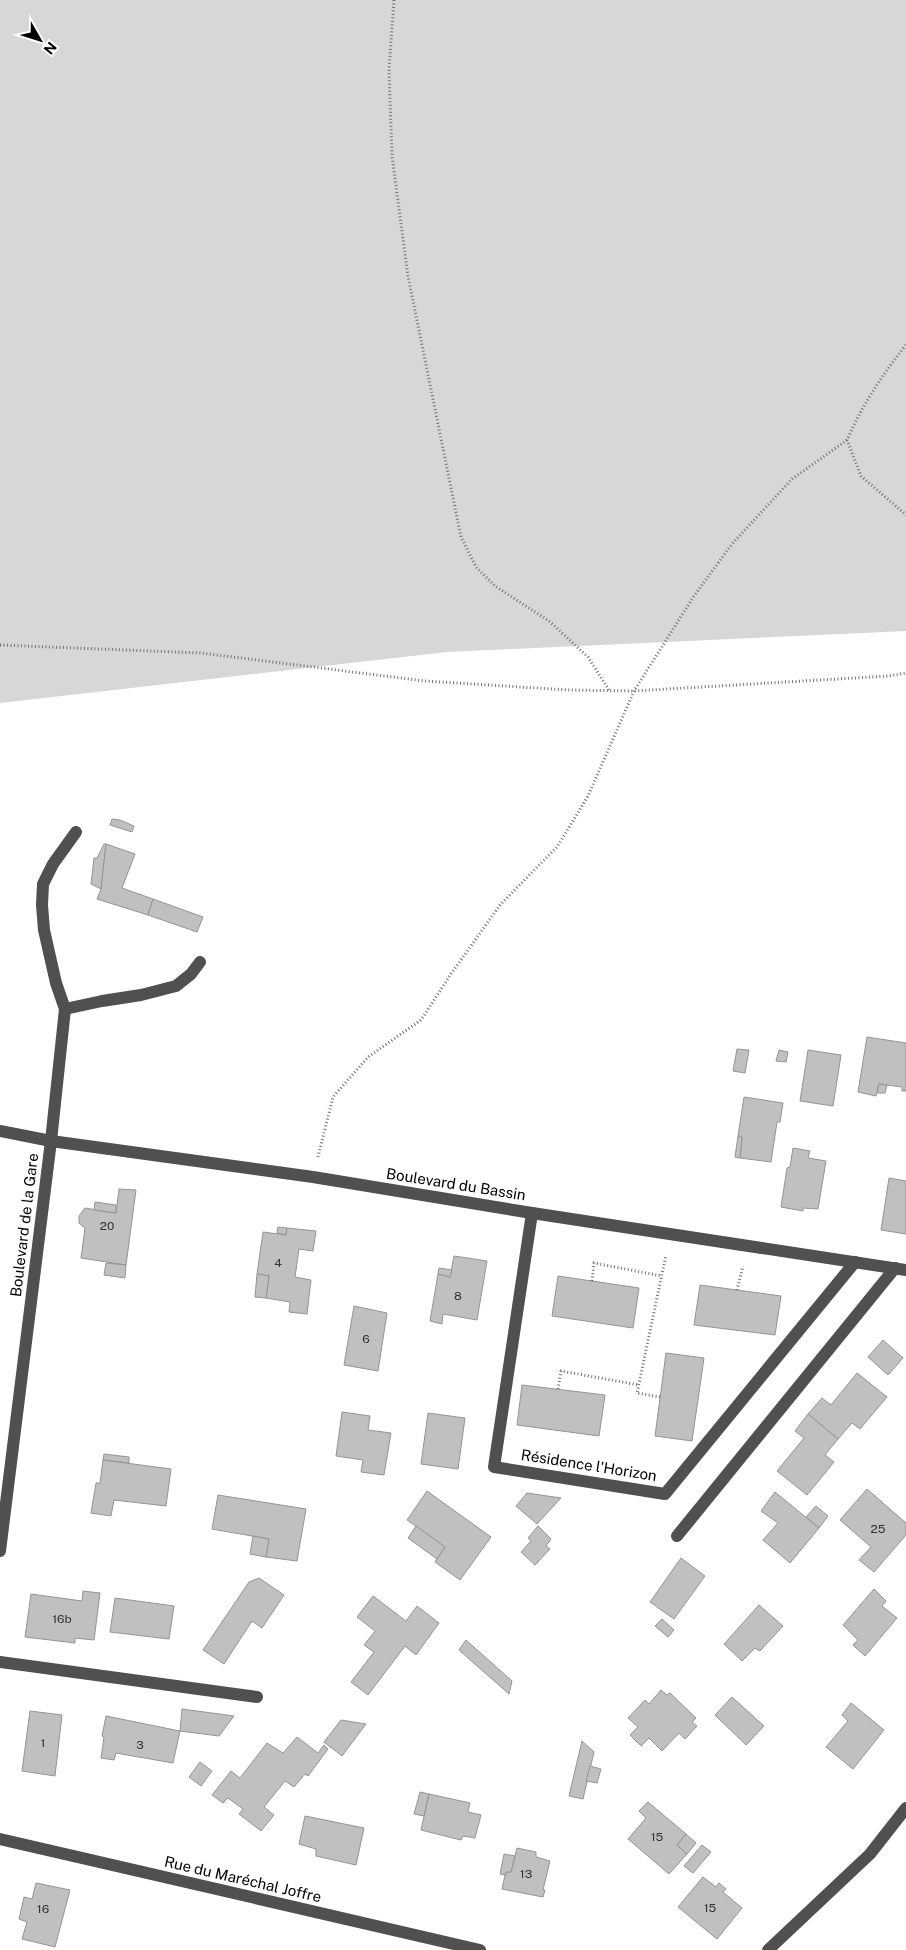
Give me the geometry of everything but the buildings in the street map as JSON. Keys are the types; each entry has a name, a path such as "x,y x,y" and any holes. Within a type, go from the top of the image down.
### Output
{"street":[{"path":"76,832 53,864 43,884 44,930 56,983 65,1009 102,1000 140,995 176,986 191,974 200,962"},
{"name":"Boulevard de la Gare","path":"0,1551 51,1141 65,1009"},
{"name":"Boulevard du Bassin","path":"0,1131 51,1141 313,1177 532,1213 900,1269"},
{"name":"Résidence l'Horizon","path":"532,1213 494,1467 665,1494 855,1262"},
{"path":"677,1536 900,1269"},
{"path":"0,1662 258,1697"},
{"path":"768,1950 870,1854 906,1808"},
{"name":"Rue du Maréchal Joffre","path":"0,1839 480,1950"}],"path":[{"path":"394,0 389,69 392,156 408,276 461,537 476,567 495,586 549,621 588,657 610,690"},
{"path":"313,1177 333,1097 368,1057 421,1020 500,905 557,847 588,796 634,691 694,596 732,544 792,479 847,440 857,416 880,377 906,345"},
{"path":"847,440 861,476 906,515"},
{"path":"0,645 201,653 425,681 568,690 634,691 906,673"},
{"path":"660,1397 637,1393 670,1234"},
{"path":"592,1281 594,1263 662,1276"},
{"path":"558,1389 561,1371 639,1385"}],"shaded area":[{"path":"0,0 906,0 906,631 447,652 0,703"}]}
